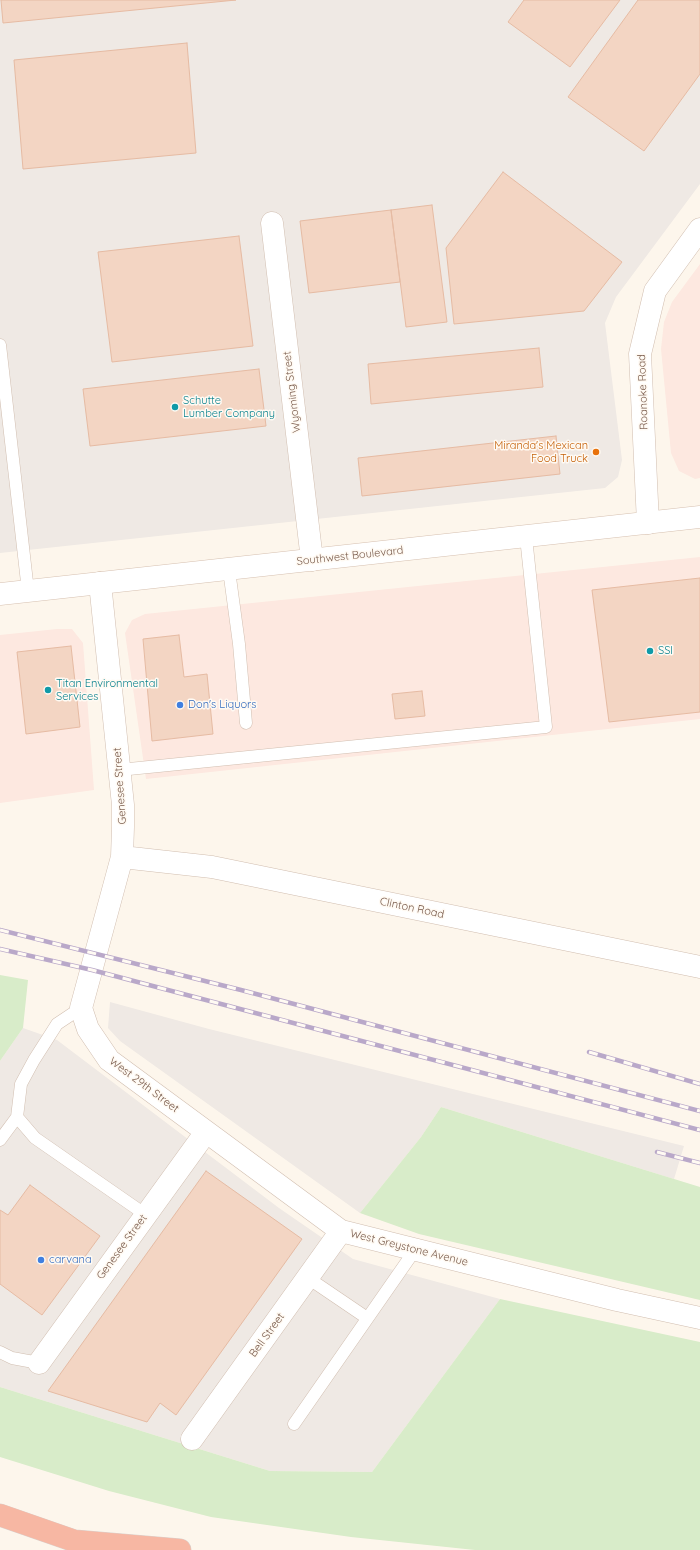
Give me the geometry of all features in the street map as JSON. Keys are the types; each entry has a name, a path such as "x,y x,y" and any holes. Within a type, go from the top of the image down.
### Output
{"highway":[{"path":"0,1515 99,1550"},
{"path":"74,1541 180,1550"}],"street":[{"name":"Wyoming Street","path":"272,223 312,560"},
{"name":"Roanoke Road","path":"648,523 640,354 655,291 700,229"},
{"name":"Southwest Boulevard","path":"0,594 700,517"},
{"name":"Genesee Street","path":"81,1008 122,857 123,805 100,584"},
{"name":"Clinton Road","path":"122,857 212,867 700,967"},
{"name":"West 29th Street","path":"81,1008 88,1029 109,1060 206,1132"},
{"name":"Genesee Street","path":"39,1363 206,1132"},
{"name":"West Greystone Avenue","path":"206,1132 341,1231 617,1300 700,1318"},
{"name":"Bell Street","path":"192,1439 341,1231"}],"lane":[{"path":"0,345 28,591"},
{"path":"119,770 546,727 526,537"},
{"path":"229,570 239,644 246,723"},
{"path":"0,1140 17,1117 21,1084 56,1024 81,1008"},
{"path":"17,1117 35,1138 146,1214"},
{"path":"294,1424 415,1250"},
{"path":"308,1278 368,1318"},
{"path":"0,1352 12,1358 39,1363"}],"shaded area":[{"path":"0,0 700,0 700,184 616,297 605,323 622,460 618,477 605,488 0,553"},
{"path":"700,264 700,478 695,479 679,471 671,453 661,349 664,322 672,302"},
{"path":"700,557 700,719 146,779 125,633 132,620 145,614"},
{"path":"57,629 72,629 83,643 94,790 0,803 0,635"},
{"path":"110,1002 209,1029 684,1146 674,1179 441,1107 421,1137 360,1213 120,1041 108,1028"},
{"path":"23,1028 57,1040 279,1208 353,1259 500,1299 372,1472 270,1471 0,1387 0,1061"}],"green space":[{"path":"0,975 28,980 23,1028 0,1061"},
{"path":"441,1107 700,1187 700,1300 419,1234 360,1213 421,1137"},
{"path":"500,1299 700,1342 700,1550 475,1550 351,1537 211,1517 109,1491 0,1457 0,1387 270,1471 372,1472"}],"building":[{"path":"1,0 236,0 3,23"},
{"path":"524,0 620,0 570,67 508,22"},
{"path":"638,0 700,0 700,74 644,151 568,97"},
{"path":"187,43 196,153 23,169 14,60"},
{"path":"503,172 622,262 584,311 454,324 446,248"},
{"path":"432,205 447,322 406,327 391,210"},
{"path":"391,210 400,282 309,293 300,221"},
{"path":"239,236 253,346 112,362 98,252"},
{"path":"539,348 543,387 371,404 368,364"},
{"name":"Schutte Lumber Company","path":"259,369 266,426 90,446 83,389"},
{"path":"556,436 560,474 362,496 358,458"},
{"name":"SSI","path":"700,578 700,712 609,722 592,590"},
{"name":"Don's Liquors","path":"179,635 184,677 207,674 213,734 152,741 143,639"},
{"name":"Titan Environmental Services","path":"71,646 80,727 26,734 17,652"},
{"path":"422,691 425,716 395,719 392,694"},
{"path":"206,1171 302,1239 176,1415 160,1403 147,1422 48,1391"},
{"name":"carvana","path":"30,1185 100,1236 42,1315 0,1284 0,1210 8,1215"}],"railway":[{"path":"0,930 241,990 700,1111"},
{"path":"0,949 92,970 700,1130"},
{"path":"589,1052 700,1084"},
{"path":"657,1152 700,1163"}],"place":[{"name":"Schutte Lumber Company","path":"175,407"},
{"name":"Miranda's Mexican Food Truck","path":"596,452"},
{"name":"SSI","path":"650,651"},
{"name":"Titan Environmental Services","path":"48,690"},
{"name":"Don's Liquors","path":"180,705"},
{"name":"carvana","path":"41,1260"}]}
